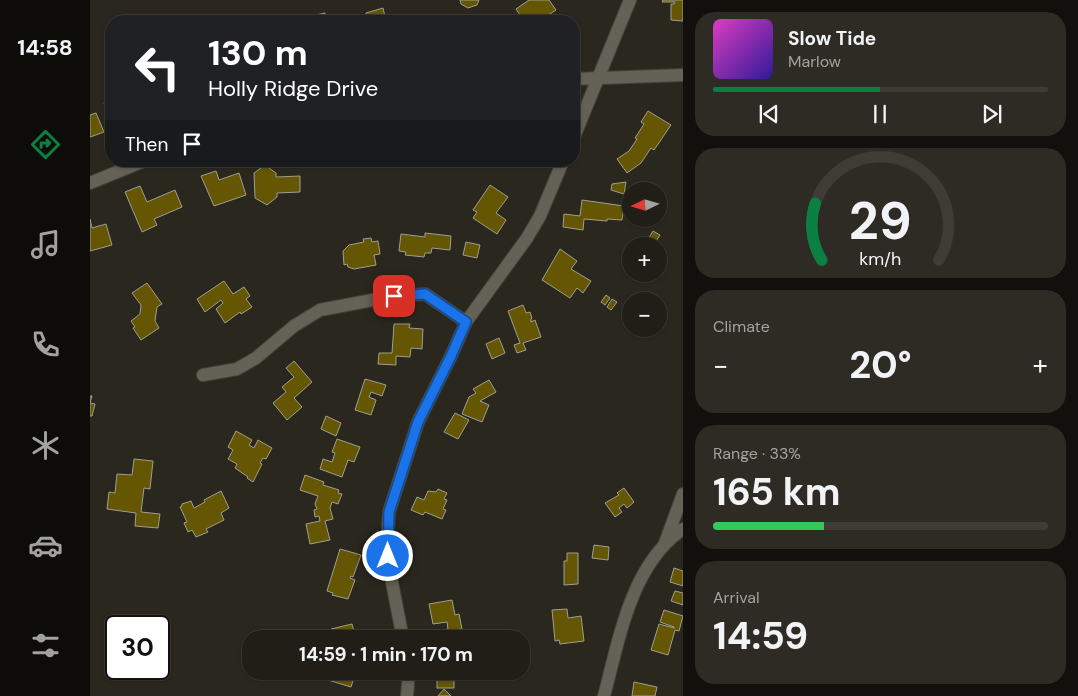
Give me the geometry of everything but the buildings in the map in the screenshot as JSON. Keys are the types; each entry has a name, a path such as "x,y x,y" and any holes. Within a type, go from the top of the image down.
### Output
{"street":[{"path":"580,123 630,0"},
{"path":"580,79 683,76"},
{"path":"90,183 129,167"},
{"path":"401,630 389,567 387,544 389,512 418,422 466,322 527,238 540,216 560,167"},
{"path":"203,375 237,369 256,358 294,326 320,310 329,308 394,296 425,294 466,322"},
{"path":"663,547 683,494"},
{"path":"604,696 631,599 655,557 683,529"},
{"path":"407,696 408,680"}],"route":[{"path":"388,556 389,512 418,422 466,322 425,294 394,296"}]}
